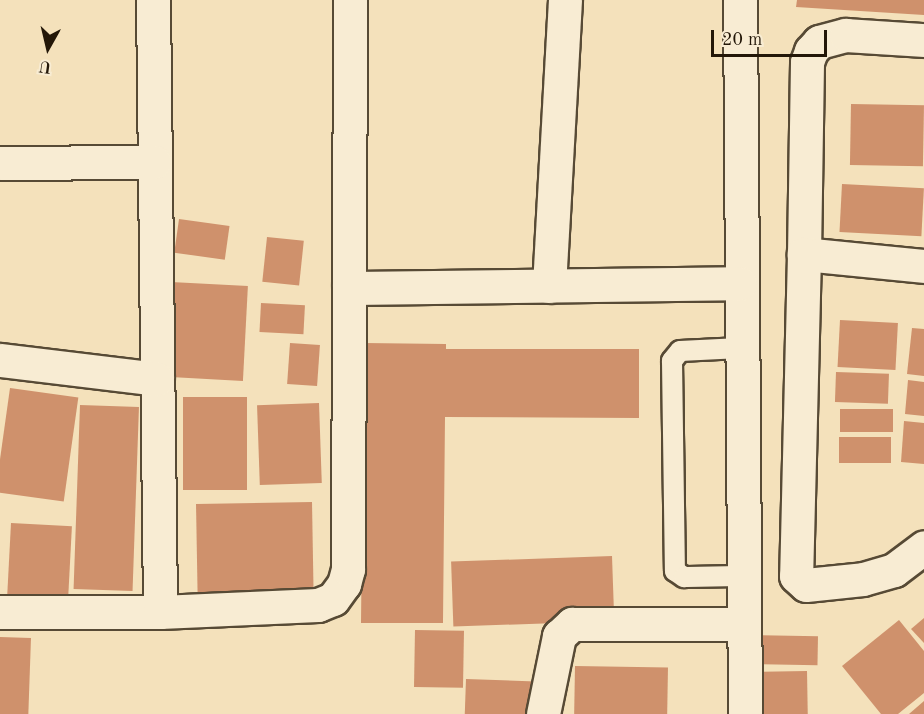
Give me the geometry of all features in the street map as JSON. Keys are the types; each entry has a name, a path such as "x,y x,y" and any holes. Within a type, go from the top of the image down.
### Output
{"street":[{"path":"153,0 160,612"},
{"path":"0,612 160,612 318,606 333,599 344,584 348,568 350,0"},
{"path":"549,286 565,0"},
{"path":"740,0 740,348 745,714"},
{"path":"924,40 846,35 819,42 811,51 807,62 796,576 806,585 863,579 894,570 924,547"},
{"path":"0,163 154,162"},
{"path":"804,254 924,266"},
{"path":"349,288 740,283"},
{"path":"0,360 158,379"},
{"path":"543,714 559,636 572,624 742,624"}],"lane":[{"path":"740,348 680,351 672,360 675,572 684,577 742,576"}],"building":[{"path":"797,0 924,0 924,15 796,7"},
{"path":"851,104 924,105 923,166 850,165"},
{"path":"842,184 924,188 921,236 839,232"},
{"path":"179,219 230,226 225,260 174,253"},
{"path":"267,237 304,241 299,286 262,282"},
{"path":"171,282 248,286 243,381 166,377"},
{"path":"261,303 305,305 303,334 259,332"},
{"path":"840,320 898,323 895,370 838,367"},
{"path":"912,328 924,329 924,376 907,374"},
{"path":"290,343 320,345 317,386 287,384"},
{"path":"364,343 446,344 446,349 639,349 639,418 445,417 443,623 361,623"},
{"path":"836,372 889,374 888,404 835,402"},
{"path":"908,380 924,382 924,416 905,414"},
{"path":"10,388 78,398 64,502 0,493 0,459"},
{"path":"183,397 247,397 247,490 183,490"},
{"path":"319,403 322,483 260,485 257,405"},
{"path":"80,405 139,407 133,591 74,589"},
{"path":"840,409 893,409 893,432 840,432"},
{"path":"904,421 924,423 924,464 901,462"},
{"path":"839,437 891,437 891,463 839,463"},
{"path":"312,502 314,591 198,593 196,504"},
{"path":"11,523 72,526 68,600 7,597"},
{"path":"612,556 614,621 453,627 451,562"},
{"path":"924,618 924,643 911,629"},
{"path":"899,620 924,651 924,693 898,714 881,714 842,666"},
{"path":"415,630 464,631 463,688 414,687"},
{"path":"753,635 818,636 817,665 752,664"},
{"path":"0,637 31,638 28,714 0,714"},
{"path":"575,666 668,668 667,714 574,714"},
{"path":"807,671 808,714 762,714 761,672"},
{"path":"466,679 536,681 535,714 465,714"},
{"path":"924,701 924,714 909,714"}]}
